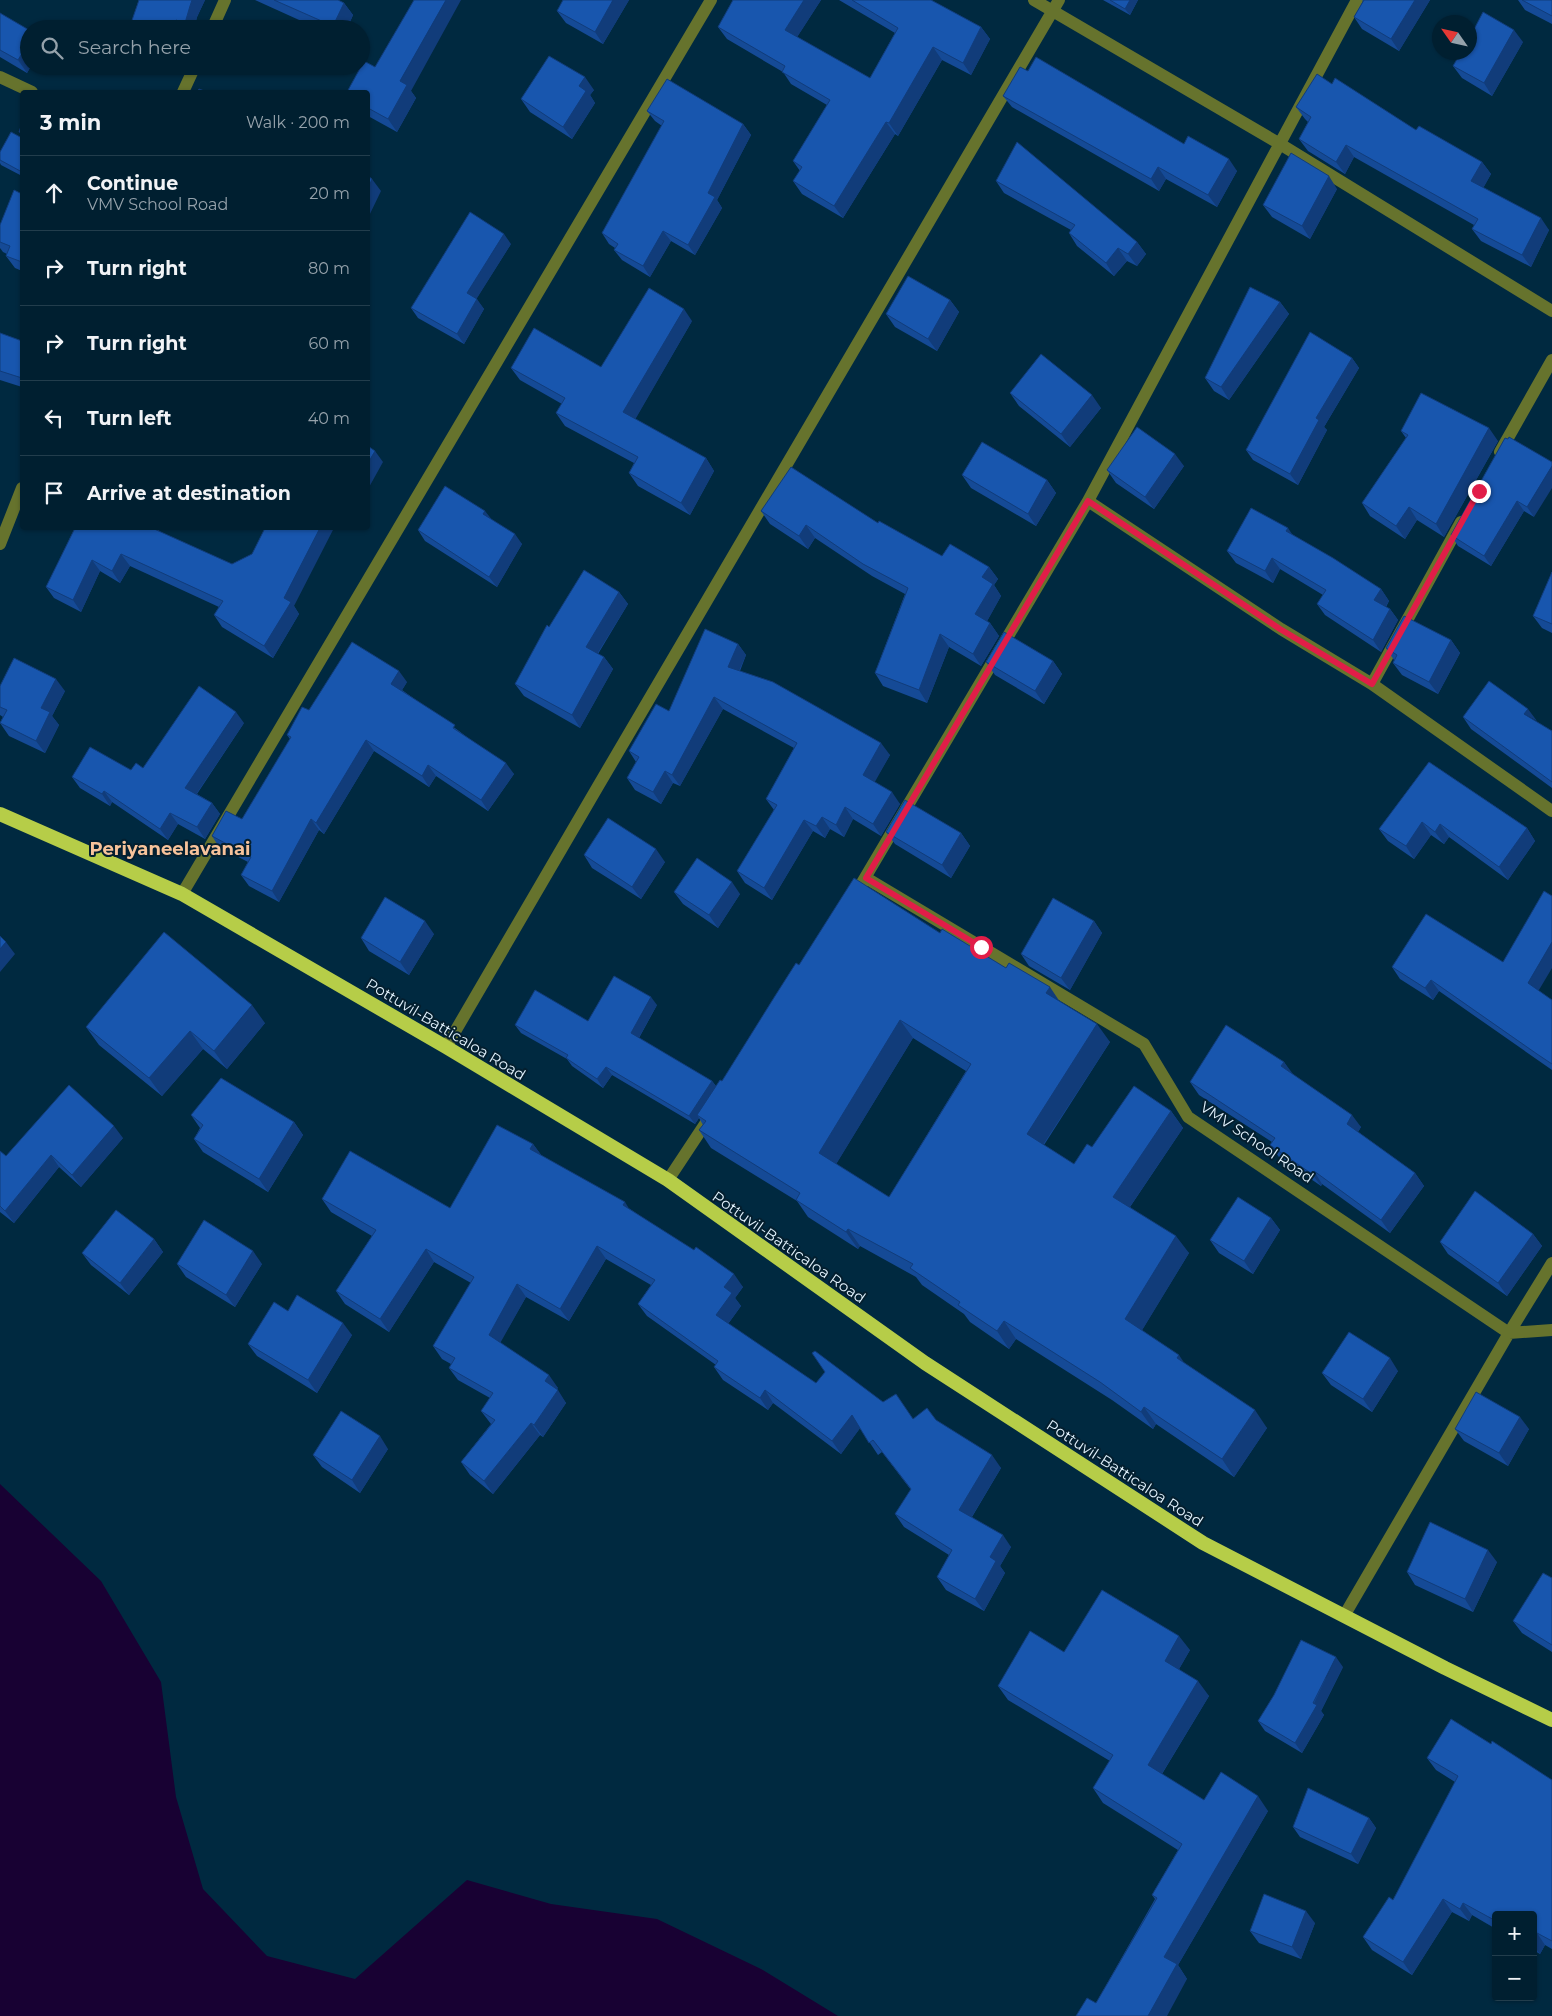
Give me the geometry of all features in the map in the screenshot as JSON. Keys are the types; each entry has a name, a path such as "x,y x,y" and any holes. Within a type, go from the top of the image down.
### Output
{"highway":[{"name":"Pottuvil-Batticaloa Road","path":"0,814 182,894 446,1048 668,1180 925,1363 1195,1537 1445,1668 1552,1720"}],"street":[{"path":"216,20 225,0"},
{"path":"182,894 710,0"},
{"path":"1034,0 1056,5 1552,311"},
{"path":"845,911 1088,501 1358,0"},
{"path":"446,1048 1056,5"},
{"path":"184,90 191,75"},
{"path":"0,77 28,90"},
{"path":"1494,464 1552,360"},
{"path":"0,544 20,493"},
{"path":"1088,501 1280,629 1372,684 1552,811"},
{"path":"1372,684 1469,507"},
{"name":"VMV School Road","path":"866,878 1144,1044 1188,1117 1509,1333"},
{"path":"668,1180 716,1107"},
{"path":"1344,1616 1509,1333 1552,1263"},
{"path":"1509,1333 1552,1330"}],"shaded area":[{"path":"0,1484 101,1581 161,1682 176,1797 203,1889 267,1956 355,1979 467,1880 551,1904 657,1919 761,1969 838,2016 0,2016"}],"building":[{"path":"139,0 192,0 186,20 132,20"},
{"path":"274,0 338,0 344,3 336,20 319,20"},
{"path":"414,0 446,0 400,81 407,85 388,119 370,109 370,90 348,90 356,75 370,75 370,64 375,67"},
{"path":"563,0 613,0 595,32 557,11"},
{"path":"733,0 804,0 785,30 870,78 898,28 852,0 931,0 981,27 963,63 933,47 889,123 886,122 834,206 793,181 802,167 793,161 830,100 782,72 785,66 718,27"},
{"path":"1110,0 1130,0 1125,9"},
{"path":"1364,0 1415,0 1391,39 1354,17"},
{"path":"1522,0 1552,0 1552,16"},
{"path":"1483,12 1514,30 1484,83 1453,66 1456,60 1477,60 1477,24"},
{"path":"0,13 20,25 20,57 18,60 0,50"},
{"path":"549,56 585,77 579,86 586,91 563,127 521,99"},
{"path":"1036,57 1184,144 1188,136 1229,159 1208,195 1158,167 1151,179 1003,96 1020,67 1028,71"},
{"path":"1317,74 1332,84 1335,78 1416,130 1419,126 1482,162 1471,181 1541,218 1522,255 1472,229 1478,219 1346,145 1336,162 1299,139 1311,117 1296,107"},
{"path":"667,79 743,124 708,193 715,197 688,245 663,231 643,266 614,250 618,244 602,233 664,121 647,111"},
{"path":"11,132 20,137 20,171 0,160 0,152"},
{"path":"1017,142 1137,242 1128,254 1118,248 1106,263 1069,233 1075,225 996,181"},
{"path":"1291,153 1329,176 1302,226 1263,205"},
{"path":"14,190 20,193 20,261 6,256 10,246 0,242 0,225"},
{"path":"470,212 504,234 467,293 477,299 457,334 411,308"},
{"path":"908,276 950,300 928,339 886,314"},
{"path":"1250,287 1280,302 1221,387 1205,378"},
{"path":"649,288 684,309 623,412 706,458 681,503 629,473 638,457 556,413 565,398 511,368 534,328 601,367"},
{"path":"1310,332 1352,358 1316,418 1319,420 1290,474 1246,450"},
{"path":"0,333 20,340 20,377 0,371"},
{"path":"1041,354 1092,395 1061,434 1010,393"},
{"path":"1421,393 1489,428 1436,524 1409,507 1396,526 1362,503 1408,435 1401,431"},
{"path":"1137,427 1175,454 1145,497 1107,470"},
{"path":"1509,437 1552,462 1552,466 1527,507 1517,501 1484,556 1451,535 1505,438 1508,439"},
{"path":"982,442 1047,480 1028,514 962,475"},
{"path":"370,447 375,451 370,460"},
{"path":"791,467 878,523 879,521 942,556 950,544 989,567 982,577 993,584 975,614 990,623 973,654 940,634 919,690 875,673 908,588 863,564 806,525 799,536 761,511"},
{"path":"445,486 485,511 483,514 515,534 489,577 418,530"},
{"path":"1251,508 1288,528 1286,531 1381,589 1374,600 1390,609 1373,640 1317,604 1326,590 1272,558 1265,571 1227,551"},
{"path":"74,530 156,530 232,564 252,554 264,530 319,530 284,598 291,602 264,646 214,615 223,601 121,554 112,571 92,560 73,600 46,587"},
{"path":"584,570 619,592 586,647 604,657 572,715 515,684 547,625 549,627"},
{"path":"1552,572 1552,624 1533,616"},
{"path":"1404,616 1451,640 1429,682 1393,663 1397,655 1386,648"},
{"path":"705,629 738,644 728,667 773,682 881,743 863,775 892,792 873,824 845,807 836,825 822,817 816,826 804,820 764,888 737,871 777,805 766,799 797,743 714,697 672,775 665,771 653,792 627,778 639,757 629,751 656,704 669,711"},
{"path":"1004,632 1053,661 1035,691 986,662"},
{"path":"352,642 399,671 391,684 455,725 453,728 506,763 481,800 428,765 422,776 366,740 316,823 311,819 272,891 241,875 251,857 212,836 226,811 242,819 291,737 287,735 302,707 309,710"},
{"path":"14,658 56,679 41,708 50,712 36,741 0,723 7,710 0,707 0,686"},
{"path":"1489,681 1528,709 1524,714 1552,731 1552,782 1463,717"},
{"path":"199,686 236,712 185,788 212,803 197,827 170,813 160,829 104,791 102,794 72,777 90,747 131,770 136,763 143,768"},
{"path":"1429,762 1527,828 1499,867 1440,824 1435,832 1422,822 1406,846 1379,829"},
{"path":"905,800 961,833 942,865 886,832"},
{"path":"608,818 656,849 632,887 584,855"},
{"path":"697,858 732,882 709,915 674,892"},
{"path":"854,878 940,933 942,929 1006,968 1009,963 1050,987 1046,993 1097,1024 1027,1134 1074,1164 1087,1144 1092,1147 1134,1086 1171,1111 1113,1197 1176,1236 1125,1319 1179,1355 1177,1358 1255,1410 1222,1459 1144,1407 1141,1412 1100,1382 1004,1321 997,1331 958,1305 960,1302 910,1268 913,1264 848,1229 846,1232 796,1200 800,1193 699,1130 706,1121 697,1115 720,1080 722,1081 796,963 799,965","holes":["900,1020 971,1064 889,1197 819,1153"]},
{"path":"1544,891 1552,896 1552,942 1528,983 1552,1000 1552,1064 1431,980 1425,988 1392,967 1426,914 1503,962"},
{"path":"385,897 425,921 400,962 361,938"},
{"path":"1053,898 1094,921 1061,978 1021,954"},
{"path":"164,932 252,1005 214,1051 190,1031 149,1078 86,1027"},
{"path":"0,936 6,942 0,949"},
{"path":"614,976 651,997 631,1033 712,1081 689,1116 606,1067 597,1079 566,1058 568,1055 515,1025 535,990 588,1021"},
{"path":"1226,1025 1284,1062 1281,1066 1352,1115 1347,1124 1415,1173 1381,1220 1314,1171 1312,1174 1270,1145 1275,1138 1190,1082"},
{"path":"221,1078 294,1122 259,1179 194,1139 203,1125 191,1115"},
{"path":"69,1085 114,1126 72,1175 51,1155 5,1211 0,1206 0,1151 6,1156"},
{"path":"497,1125 533,1144 530,1149 625,1202 623,1205 694,1250 696,1247 734,1274 724,1287 732,1293 716,1315 816,1383 825,1372 812,1353 815,1351 883,1402 896,1394 913,1419 927,1408 936,1420 992,1455 959,1510 1003,1535 990,1557 996,1561 975,1599 937,1577 952,1550 895,1514 911,1489 873,1440 869,1443 852,1415 832,1441 765,1390 760,1398 714,1367 718,1361 638,1304 655,1280 597,1246 560,1309 517,1284 489,1335 549,1375 545,1381 558,1390 534,1425 531,1423 484,1481 461,1462 495,1420 481,1411 493,1393 449,1368 455,1358 433,1346 474,1277 426,1249 380,1319 336,1291 376,1230 322,1199 350,1151 450,1208"},
{"path":"1475,1191 1533,1234 1498,1283 1440,1242"},
{"path":"1238,1197 1271,1218 1244,1261 1210,1240"},
{"path":"116,1210 154,1239 120,1283 82,1253"},
{"path":"204,1220 253,1251 226,1295 177,1264"},
{"path":"297,1295 343,1323 308,1380 248,1344 274,1302 288,1311"},
{"path":"1349,1332 1390,1358 1363,1399 1322,1373"},
{"path":"1476,1392 1520,1417 1499,1453 1455,1429"},
{"path":"341,1411 380,1436 352,1480 313,1455"},
{"path":"1430,1522 1488,1550 1465,1599 1407,1572"},
{"path":"1543,1573 1552,1578 1552,1645 1513,1621"},
{"path":"1102,1590 1179,1636 1165,1661 1198,1681 1148,1765 1204,1800 1221,1772 1258,1796 1164,1957 1177,1964 1148,2016 1076,2016 1087,1998 1096,2003 1157,1898 1152,1895 1182,1844 1093,1788 1113,1755 998,1686 1030,1631 1064,1652"},
{"path":"1301,1640 1336,1657 1313,1703 1317,1705 1295,1743 1258,1721 1274,1695"},
{"path":"1451,1719 1491,1744 1492,1741 1552,1780 1552,1941 1537,1933 1537,1911 1492,1911 1492,1919 1463,1903 1460,1909 1443,1899 1403,1962 1363,1937 1389,1897 1393,1900 1458,1776 1427,1758"},
{"path":"1308,1788 1369,1818 1351,1854 1293,1827"},
{"path":"1264,1894 1306,1911 1292,1947 1250,1931"}],"district":[{"name":"Periyaneelavanai","path":"170,849"}],"route":[{"path":"981,947 866,878 1088,501 1280,629 1372,684 1479,491"}]}
